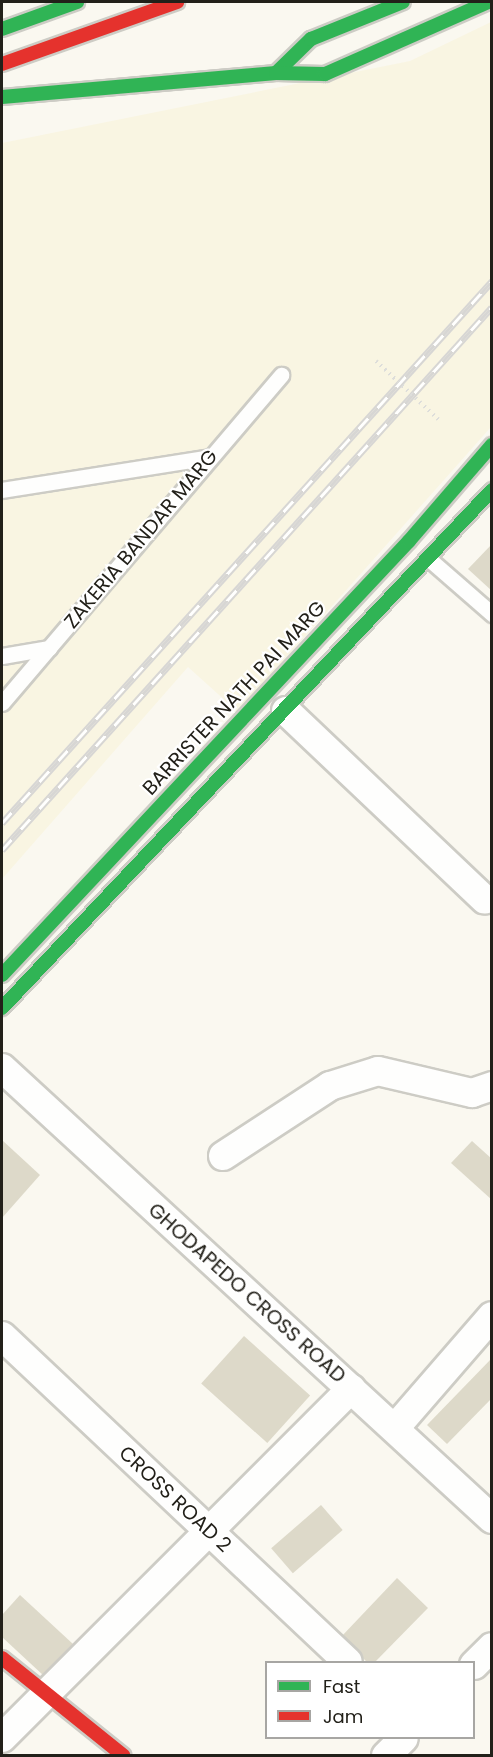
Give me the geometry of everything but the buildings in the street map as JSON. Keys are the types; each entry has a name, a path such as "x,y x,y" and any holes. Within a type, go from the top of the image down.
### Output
{"main road":[{"path":"2,46 50,2"},
{"path":"2,28 77,2"},
{"path":"2,64 177,2"},
{"path":"276,73 311,39 404,2"},
{"path":"2,97 276,73 325,74 488,2"},
{"name":"BARRISTER NATH PAI MARG","path":"2,975 401,549 492,445"},
{"path":"2,1008 286,711 492,490"},
{"path":"2,1658 43,1695 124,1755"}],"street":[{"path":"286,711 485,900"},
{"name":"GHODAPEDO CROSS ROAD","path":"2,1068 492,1519"},
{"path":"223,1156 330,1086 378,1071 472,1093 492,1086"},
{"path":"395,1428 492,1316"},
{"name":"CROSS ROAD 2","path":"2,1336 347,1661"},
{"path":"2,1738 351,1389"},
{"path":"475,1664 492,1647"},
{"path":"386,1755 402,1739"}],"lane":[{"name":"ZAKERIA BANDAR MARG","path":"2,703 281,375"},
{"path":"2,490 210,458"},
{"path":"429,559 492,614"},
{"path":"2,656 50,648"}],"path":[{"path":"376,361 439,420"}],"shaded area":[{"path":"491,22 491,427 238,712 188,667 2,879 2,143 410,61"}],"railway":[{"path":"2,823 492,281"},
{"path":"2,850 492,307"}],"traffic: fast":[{"path":"2,29 77,2"},
{"path":"276,73 311,39 403,2"},
{"path":"2,97 276,73 325,74 488,2"},
{"path":"2,975 409,541 492,445"},
{"path":"2,1008 492,490"}],"traffic: jam":[{"path":"2,64 177,2"},
{"path":"2,1658 124,1756"}]}
